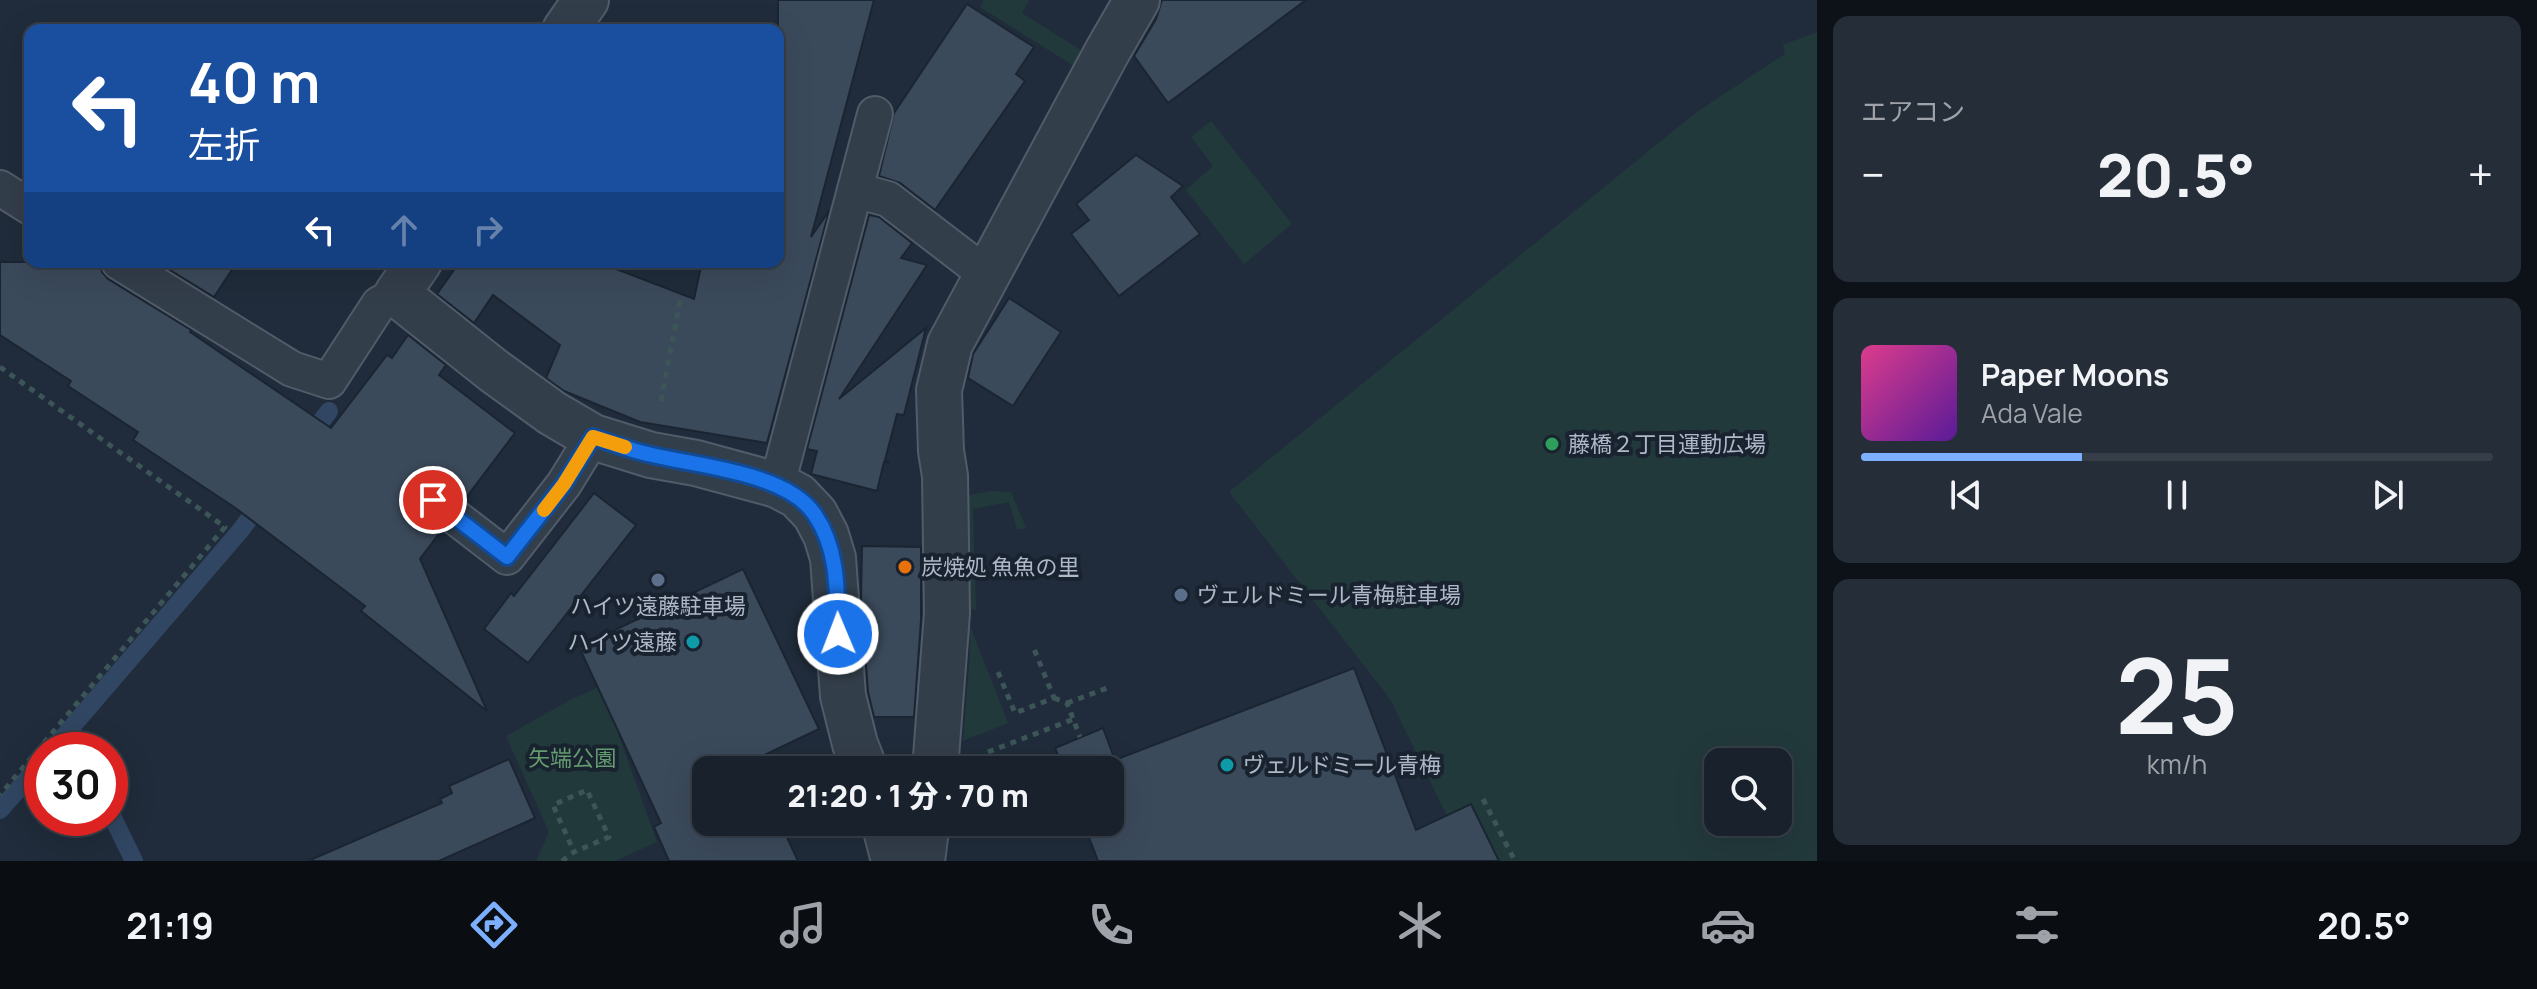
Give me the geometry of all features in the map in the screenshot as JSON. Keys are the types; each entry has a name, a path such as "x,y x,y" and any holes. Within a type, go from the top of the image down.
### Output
{"street":[{"path":"569,24 586,0"},
{"path":"936,756 947,613 945,476 939,390 950,344 1137,0"},
{"path":"408,278 494,371 552,413 593,437 651,455 696,463 777,485 798,496 815,514 826,535 837,585 843,696 860,756"},
{"path":"888,836 894,861"},
{"path":"922,861 925,836"}],"lane":[{"path":"777,485 875,114"},
{"path":"0,188 24,203"},
{"path":"855,190 888,199 987,275"},
{"path":"129,268 292,369 329,381 379,304 408,278"},
{"path":"433,500 507,557 564,484 593,437"}],"path":[{"path":"651,455 681,295"},
{"path":"0,367 225,527 0,795"},
{"path":"947,613 977,618 1015,713 1054,698 1067,703 1110,687"},
{"path":"1034,649 1054,698"},
{"path":"1067,703 1080,737"},
{"path":"990,751 1074,719"},
{"path":"562,861 574,852 609,837 587,790 553,805 574,852"},
{"path":"1483,799 1515,861"}],"green space":[{"path":"984,0 1029,0 1022,13 1085,53 1077,68 980,7"},
{"name":"藤橋２丁目運動広場","path":"1817,32 1817,861 1469,861 1390,699 1229,492 1698,111 1785,54 1783,45"},
{"path":"1211,121 1292,224 1244,264 1186,190 1213,166 1191,137"},
{"path":"991,491 1011,492 1026,528 1017,530 1009,502 973,509 976,610 969,609 964,496"},
{"path":"969,623 1008,723 963,741 970,653"},
{"name":"矢端公園","path":"601,686 657,842 615,861 536,861 549,832 506,736"}],"building":[{"path":"778,0 874,0 811,237 829,211 767,443 640,422 564,391 546,378 560,345 493,295 474,323 437,294 455,268 614,268 694,299 701,268 784,268 784,24 778,24"},
{"path":"1162,0 1306,0 1168,103 1134,56 1156,19"},
{"path":"967,4 1034,47 1016,74 1025,81 935,210 900,183 879,176 894,113"},
{"path":"1136,155 1183,186 1171,197 1200,234 1119,296 1071,234 1089,220 1076,204"},
{"path":"869,215 879,217 912,243 901,258 927,265 839,399 926,328 904,415 897,414 885,460 889,463 884,462 877,491 811,474 817,451 807,449"},
{"path":"0,262 24,262 24,268 101,268 108,279 191,330 331,428 387,355 392,358 408,335 446,365 439,375 515,433 465,499 435,480 426,481 418,487 413,498 414,507 420,515 441,531 420,559 487,711 361,611 365,606 234,507 133,440 138,432 68,386 71,381 0,335"},
{"path":"167,268 233,268 214,297"},
{"path":"1009,298 1061,332 1013,406 968,378 973,354"},
{"path":"594,493 636,525 528,663 484,629 511,593 514,596"},
{"path":"862,546 921,547 921,620 914,717 874,717 868,692 861,598"},
{"path":"743,569 819,729 762,756 692,756 692,836 786,836 798,861 669,861 654,827 661,823 579,647"},
{"name":"ヴェルドミール青梅","path":"1354,668 1416,830 1471,804 1499,861 1098,861 1088,836 1124,836 1124,757"},
{"name":"ヴェルドミール青梅","path":"1103,728 1114,756 1058,756 1055,748"},
{"path":"509,759 535,818 439,861 308,861 442,803 440,799 452,793 449,786"}],"waterway":[{"path":"308,439 329,411"},
{"path":"67,732 264,499"},
{"path":"0,810 24,783"},
{"path":"122,836 134,861"}],"slow traffic":[{"path":"544,510 593,437 625,447"}],"place":[{"name":"藤橋２丁目運動広場","path":"1552,444"},
{"name":"炭焼処 魚魚の里","path":"905,567"},
{"name":"ハイツ遠藤駐車場","path":"658,580"},
{"name":"ヴェルドミール青梅駐車場","path":"1181,595"},
{"name":"ハイツ遠藤","path":"693,642"},
{"name":"ヴェルドミール青梅","path":"1227,765"}],"route":[{"path":"433,500 507,557 564,484 593,437 651,455 696,463 777,485 798,496 815,514 826,535 837,585 838,634"}]}
